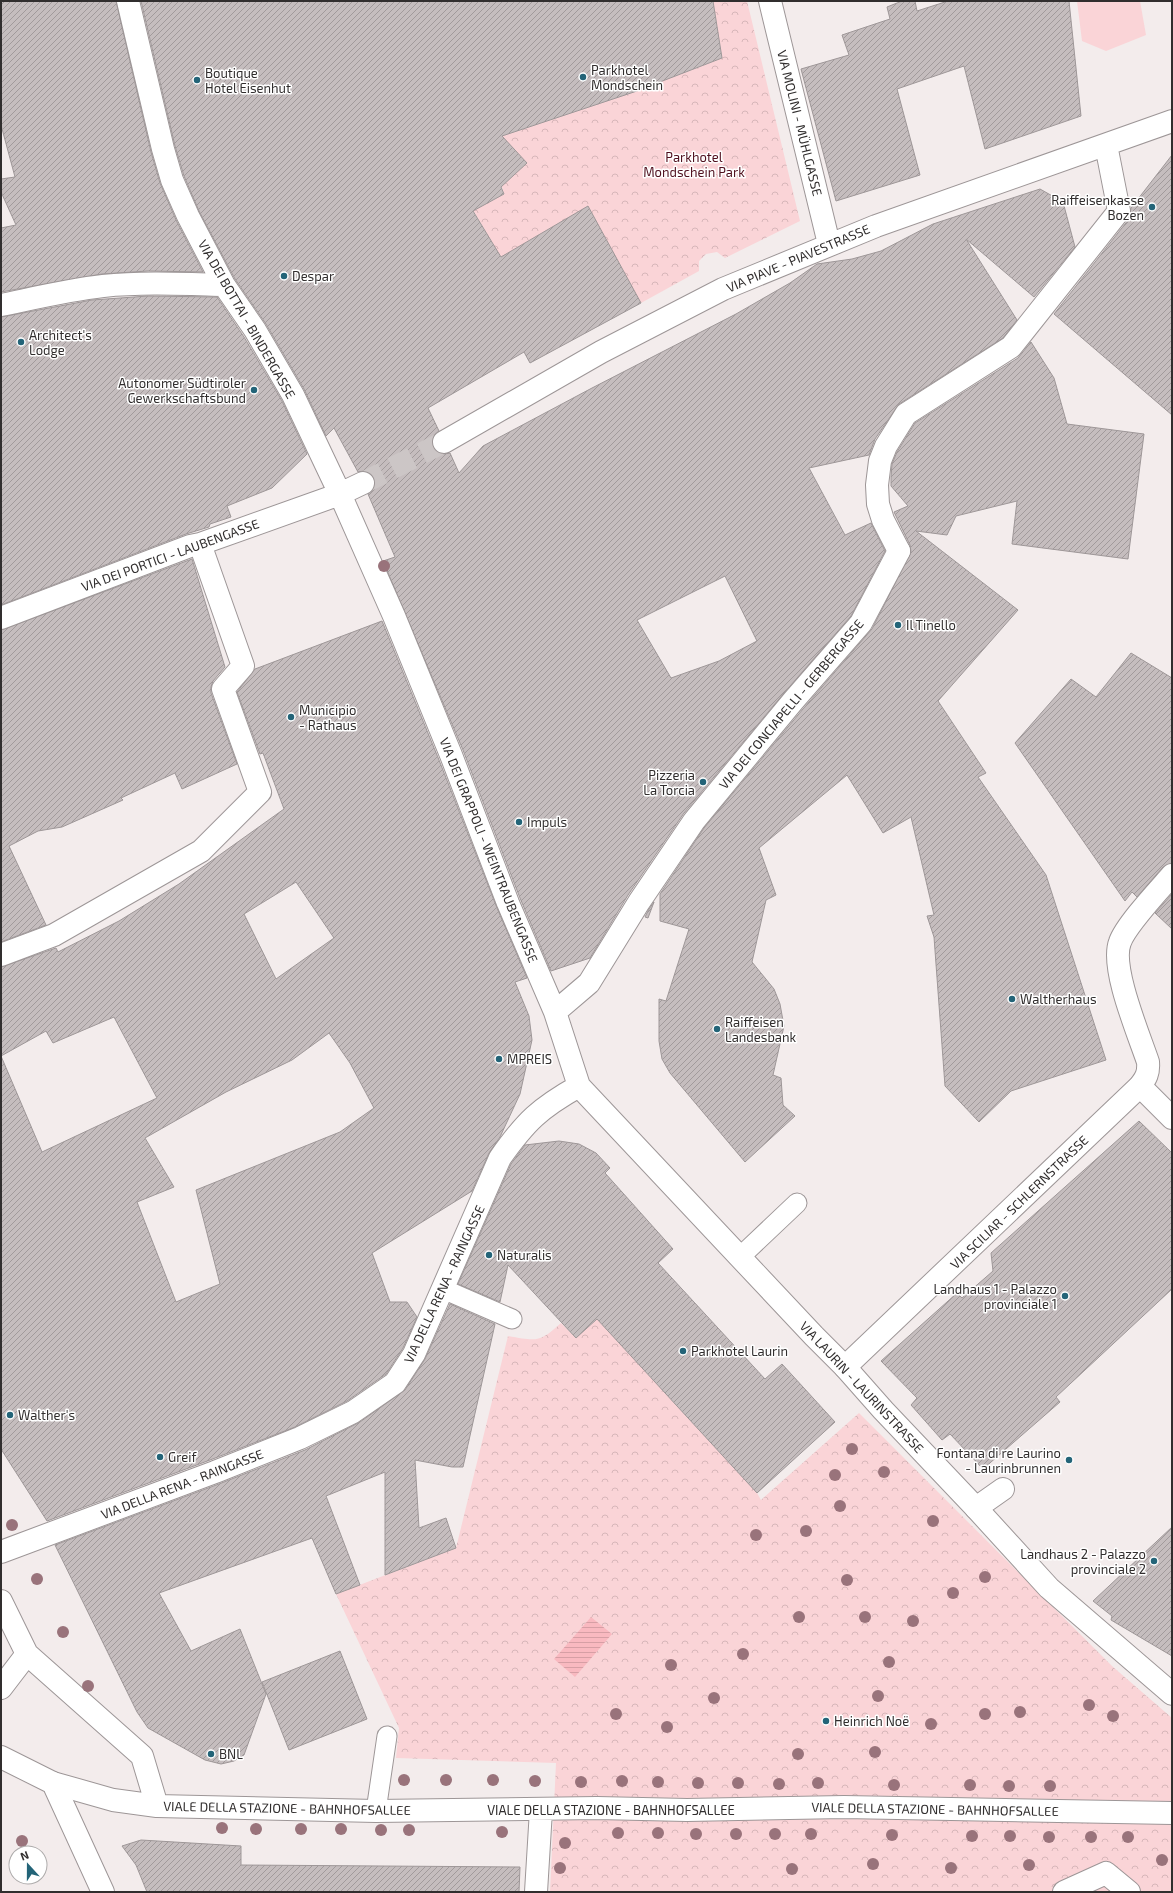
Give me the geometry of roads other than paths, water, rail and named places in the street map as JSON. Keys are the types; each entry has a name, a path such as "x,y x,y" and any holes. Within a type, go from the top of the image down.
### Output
{"street":[{"name":"VIA DEI BOTTAI - BINDERGASSE","path":"128,1 163,149 172,180 188,216 224,285 274,360 293,395 340,494 394,616"},
{"name":"VIA MOLINI - MÜHLGASSE","path":"770,1 830,244"},
{"name":"VIA PIAVE - PIAVESTRASSE","path":"444,442 601,352 723,289 876,226 1172,121"},
{"name":"VIA DEI CONCIAPELLI - GERBERGASSE","path":"555,1012 589,983 639,902 694,821 793,701 860,623 899,551 883,520 878,504 877,485 880,461 886,446 906,414 1011,347 1119,211 1106,145"},
{"path":"1,305 102,286 149,283 224,285"},
{"name":"VIA DEI PORTICI - LAUBENGASSE","path":"1,618 176,551 200,544 340,494 364,483"},
{"path":"1,955 54,935 201,851 260,792 223,689 243,666 200,544"},
{"name":"VIA DEI GRAPPOLI - WEINTRAUBENGASSE","path":"394,616 451,755 508,903 555,1012 579,1086"},
{"name":"VIA SCILIAR - SCHLERNSTRASSE","path":"845,1366 1140,1086 1146,1078 1149,1071 1148,1062 1119,975 1117,954 1120,942 1128,930 1172,875"},
{"name":"VIA LAURIN - LAURINSTRASSE","path":"579,1086 845,1366 883,1410 1049,1588 1172,1694"},
{"name":"VIA DELLA RENA - RAINGASSE","path":"1,1552 300,1438 353,1412 395,1383 414,1354 500,1158 519,1131 530,1119 553,1100 579,1086"},
{"path":"1140,1086 1172,1118"},
{"path":"976,1508 1003,1489"},
{"path":"1,1601 27,1654 142,1756 157,1806"},
{"path":"1,1688 27,1654"},
{"name":"VIALE DELLA STAZIONE - BAHNHOFSALLEE","path":"1,1757 53,1783 113,1800 157,1806 376,1811 541,1810 597,1808 687,1810 844,1807 1172,1812"},
{"path":"53,1783 102,1892"},
{"path":"536,1892 541,1810"},
{"path":"1064,1892 1106,1873 1129,1892"}],"lane":[{"path":"740,1257 797,1202"},
{"path":"443,1289 512,1319"},
{"path":"376,1811 387,1736"}],"tunnel":[{"path":"363,483 444,442"}],"place":[{"name":"Parkhotel Mondschein","path":"583,77"},
{"name":"Boutique Hotel Eisenhut","path":"197,80"},
{"name":"Raiffeisenkasse Bozen","path":"1152,207"},
{"name":"Despar","path":"284,276"},
{"name":"Architect's Lodge","path":"21,342"},
{"name":"Autonomer Südtiroler Gewerkschaftsbund","path":"254,390"},
{"name":"Il Tinello","path":"898,625"},
{"name":"Municipio - Rathaus","path":"291,717"},
{"name":"Pizzeria La Torcia","path":"703,782"},
{"name":"Impuls","path":"519,822"},
{"name":"Waltherhaus","path":"1012,999"},
{"name":"Raiffeisen Landesbank","path":"717,1029"},
{"name":"MPREIS","path":"499,1059"},
{"name":"Naturalis","path":"489,1255"},
{"name":"Landhaus 1 - Palazzo provinciale 1","path":"1065,1296"},
{"name":"Parkhotel Laurin","path":"683,1351"},
{"name":"Walther's","path":"10,1415"},
{"name":"Greif","path":"160,1457"},
{"name":"Fontana di re Laurino - Laurinbrunnen","path":"1069,1460"},
{"name":"Landhaus 2 - Palazzo provinciale 2","path":"1154,1561"},
{"name":"Heinrich Noë","path":"826,1721"},
{"name":"BNL","path":"211,1754"}],"park label":[{"name":"Parkhotel Mondschein Park","path":"694,164"}]}
